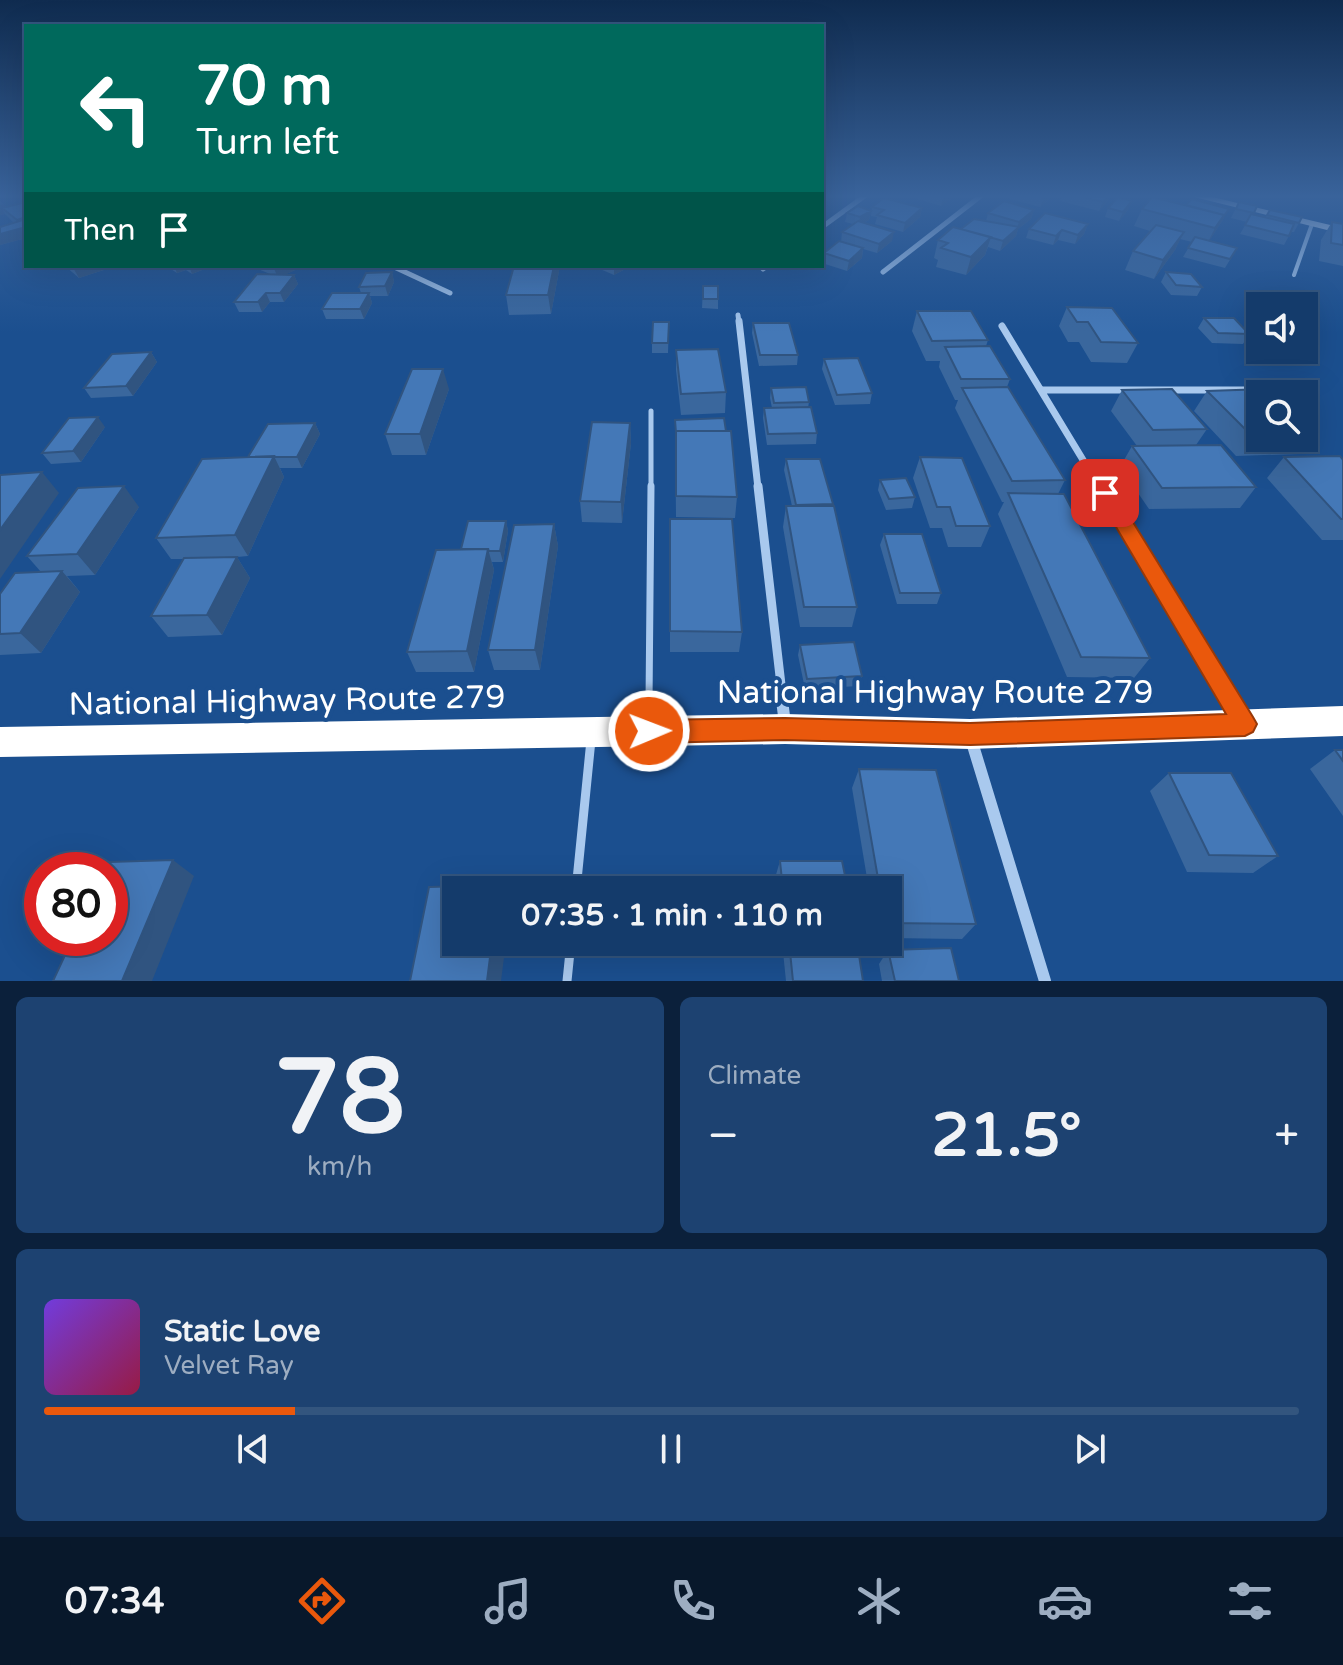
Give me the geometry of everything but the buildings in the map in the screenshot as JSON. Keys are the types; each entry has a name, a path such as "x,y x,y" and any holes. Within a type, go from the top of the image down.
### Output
{"highway":[{"name":"National Highway Route 279","path":"0,742 785,729 970,734 1343,721"}],"street":[{"path":"883,272 923,241"},
{"path":"396,268 450,293"},
{"path":"738,315 785,729"},
{"path":"1002,326 1245,724"},
{"path":"1043,390 1246,390"},
{"path":"970,734 1045,981"}],"lane":[{"path":"1294,275 1306,241"},
{"path":"649,731 651,411"},
{"path":"577,876 592,732"},
{"path":"567,981 570,956"}],"route":[{"path":"649,731 785,729 970,734 1245,724 1105,493"}]}
